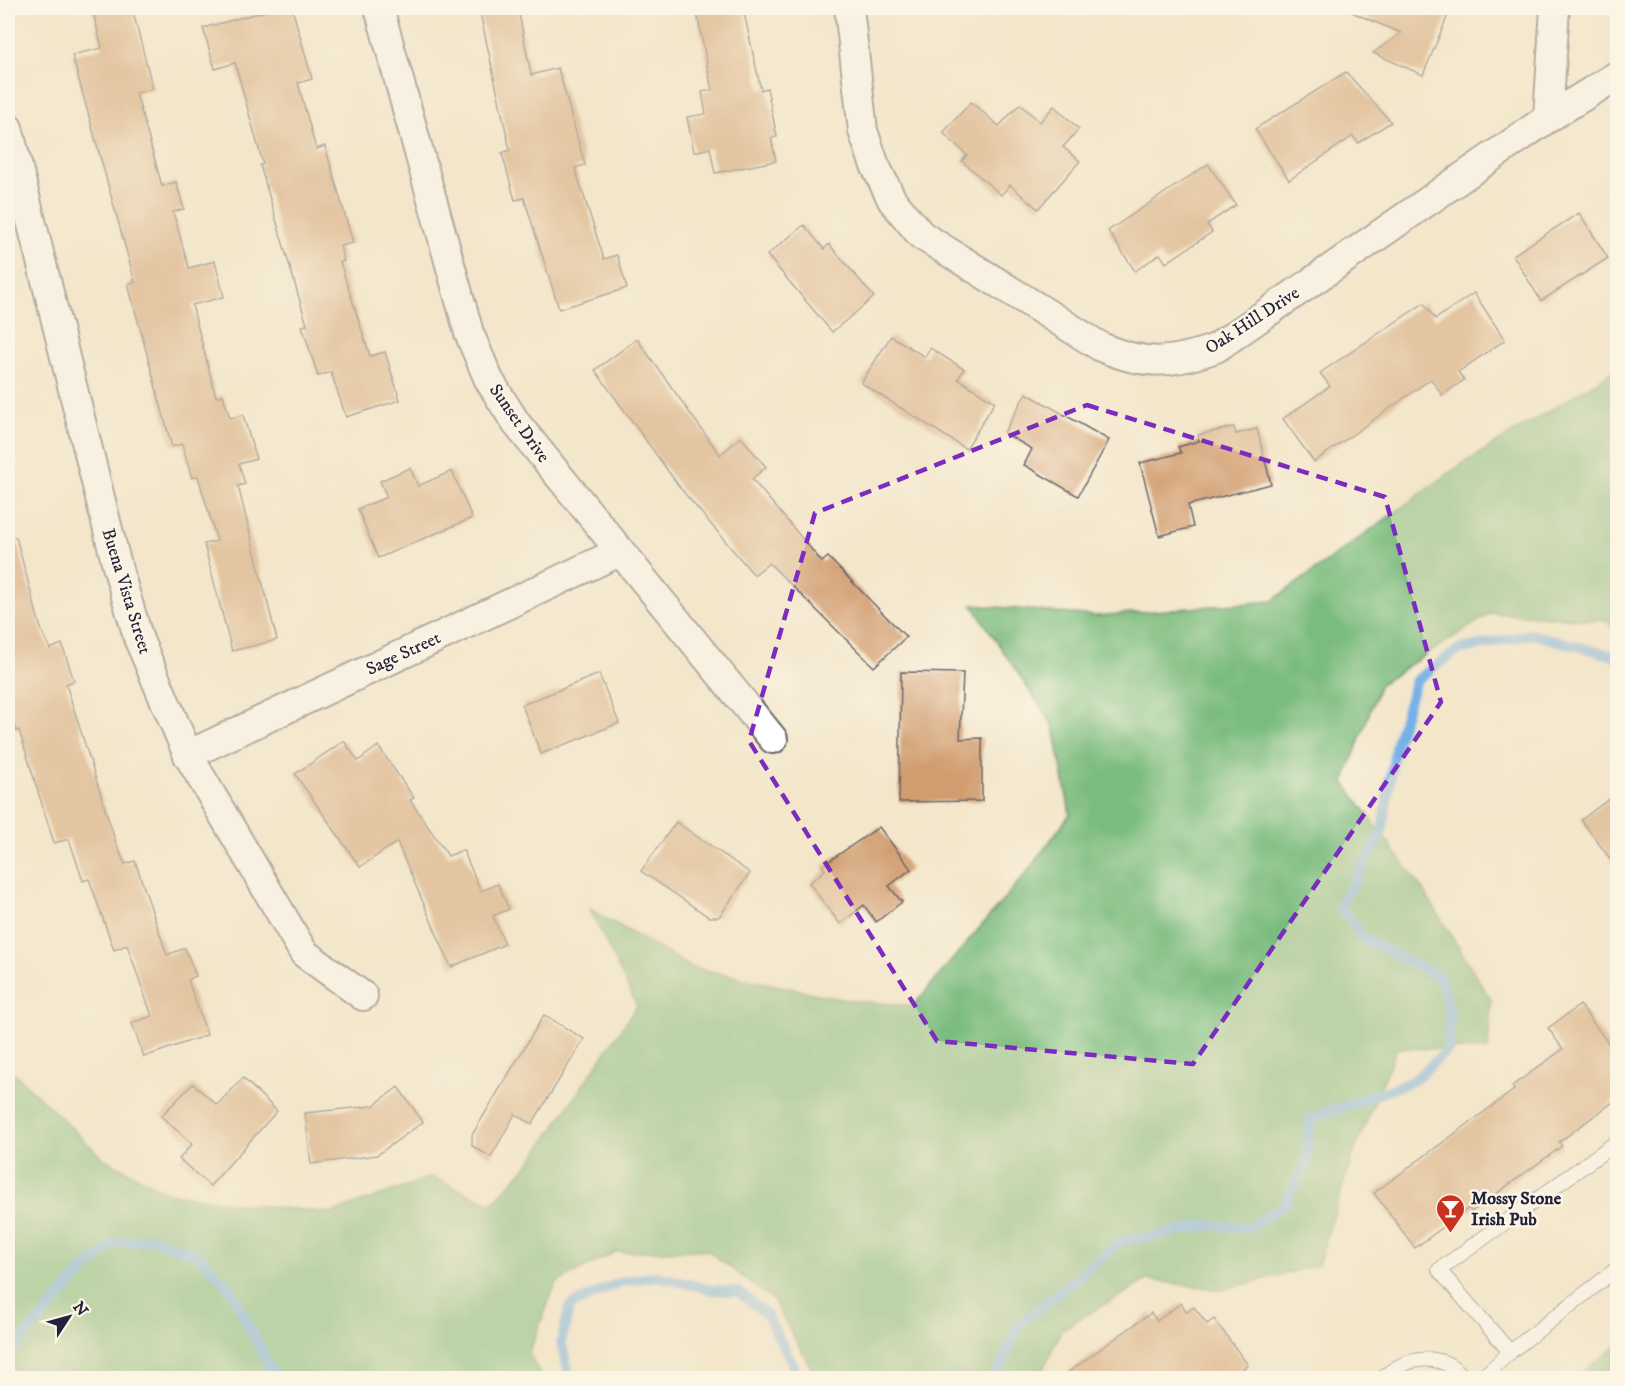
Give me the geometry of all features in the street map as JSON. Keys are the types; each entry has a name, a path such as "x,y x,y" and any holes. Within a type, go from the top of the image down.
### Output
{"street":[{"name":"Sunset Drive","path":"379,8 469,333 489,380 516,423 773,739"},
{"name":"Oak Hill Drive","path":"849,8 863,131 874,163 892,200 921,235 1101,347 1126,357 1156,362 1187,358 1216,348 1548,118 1617,75"},
{"path":"1548,118 1555,8"},
{"name":"Buena Vista Street","path":"8,128 117,566 139,640 188,754 304,953 363,996"},
{"name":"Sage Street","path":"188,754 619,552"}],"lane":[{"path":"1510,1352 1439,1270 1617,1141"},
{"path":"1482,1378 1510,1352 1617,1268"},
{"path":"1383,1378 1392,1369 1409,1361 1427,1359 1445,1363 1464,1378"}],"highlighted area":[{"path":"1087,405 1385,497 1441,702 1193,1064 937,1041 749,741 815,513"}],"green space":[{"path":"1617,369 1617,633 1607,621 1491,613 1380,684 1344,782 1425,893 1491,1000 1488,1050 1397,1048 1353,1154 1318,1265 1223,1290 1147,1280 1062,1329 1039,1378 817,1378 773,1300 707,1250 615,1252 556,1283 529,1353 542,1378 8,1378 8,1057 12,1071 103,1158 168,1193 232,1203 332,1213 431,1177 492,1204 532,1160 637,1006 590,909 691,967 846,1000 913,1006 1027,872 1070,814 1054,727 972,605 1096,616 1272,601 1459,466"},
{"path":"1617,1346 1617,1378 1575,1378"}],"building":[{"path":"92,8 132,8 153,89 136,93 162,186 176,182 184,209 173,212 189,268 215,261 224,297 192,305 216,397 223,395 230,418 243,415 256,459 239,464 245,484 238,486 277,640 232,651 204,544 217,541 198,476 192,478 182,444 172,447 128,284 135,282 72,55 102,48"},
{"path":"277,8 292,8 312,79 298,83 316,149 325,146 353,243 340,246 344,261 340,262 370,356 385,352 400,400 346,417 331,372 318,376 302,326 307,325 260,165 263,164 235,63 215,69 203,28"},
{"path":"479,8 518,8 531,75 558,68 585,165 575,168 604,259 617,255 627,288 559,309 524,198 515,200 502,153 510,150"},
{"path":"696,8 743,8 761,90 767,88 777,137 771,138 776,161 715,173 710,148 694,152 687,117 706,114 702,92 712,90"},
{"path":"1342,8 1451,8 1423,75 1373,53 1401,33"},
{"path":"1346,72 1391,122 1358,143 1353,136 1289,180 1255,129"},
{"path":"971,102 999,126 1020,104 1040,122 1054,106 1079,129 1063,147 1080,161 1038,209 1010,185 1001,195 962,161 967,155 943,133"},
{"path":"1208,164 1236,205 1207,224 1212,232 1166,263 1160,254 1135,271 1108,231"},
{"path":"1579,213 1608,258 1541,301 1513,255"},
{"path":"804,225 824,249 829,244 874,297 832,332 767,255"},
{"path":"1474,293 1505,340 1458,372 1464,380 1442,395 1431,379 1314,462 1283,419 1330,386 1320,373 1424,303 1435,319"},
{"path":"891,336 925,357 930,348 964,369 958,379 995,402 966,449 861,383"},
{"path":"637,339 720,455 741,437 766,467 752,479 822,562 828,557 906,637 874,667 769,563 754,575 681,489 595,370"},
{"path":"1026,393 1109,440 1078,496 1024,465 1032,449 1004,433"},
{"path":"1234,427 1236,434 1257,429 1271,484 1188,505 1193,527 1159,536 1140,463 1181,453 1178,447 1199,441 1198,435"},
{"path":"410,468 418,486 452,471 472,518 378,558 358,509 387,497 380,481"},
{"path":"16,537 40,626 50,649 62,644 74,681 66,684 116,843 125,864 135,861 167,955 185,948 196,976 188,980 207,1035 144,1057 132,1023 152,1016 127,945 114,950 89,879 83,881 69,839 54,843 19,730 16,731 8,706 8,538"},
{"path":"901,672 963,673 960,739 982,738 982,801 899,802"},
{"path":"599,674 619,723 541,754 522,705"},
{"path":"344,741 358,761 378,746 414,798 410,800 448,856 463,850 481,891 498,884 509,909 493,916 505,944 451,967 397,842 360,867 295,774"},
{"path":"1617,793 1617,868 1581,820"},
{"path":"676,822 750,873 719,917 709,917 641,871"},
{"path":"879,827 911,869 889,886 902,902 876,922 864,905 840,924 809,883 825,870 822,866"},
{"path":"1580,1005 1617,1055 1617,1099 1559,1142 1562,1146 1471,1212 1469,1208 1415,1248 1374,1193 1514,1090 1512,1086 1563,1049 1548,1028"},
{"path":"544,1015 584,1039 532,1124 515,1114 491,1157 472,1146 472,1135"},
{"path":"243,1078 277,1111 210,1186 179,1159 192,1144 161,1116 193,1084 217,1105"},
{"path":"398,1087 423,1122 377,1155 311,1164 305,1113 373,1106"},
{"path":"1181,1303 1187,1312 1194,1307 1207,1324 1214,1319 1248,1365 1230,1378 1060,1378 1151,1313 1157,1321"}],"waterway":[{"path":"995,1378 1019,1325 1120,1242 1209,1225 1247,1228 1284,1205 1306,1163 1310,1119 1413,1081 1448,1050 1450,1013 1440,978 1364,939 1340,906 1382,832 1396,743 1416,680 1458,650 1531,634 1618,657"},
{"path":"8,1355 87,1267 117,1242 153,1239 199,1255 231,1290 275,1378"},
{"path":"570,1378 561,1342 570,1306 620,1282 657,1276 712,1290 739,1292 766,1314 791,1361 797,1378"}],"place":[{"name":"Mossy Stone Irish Pub","path":"1450,1234"}]}
